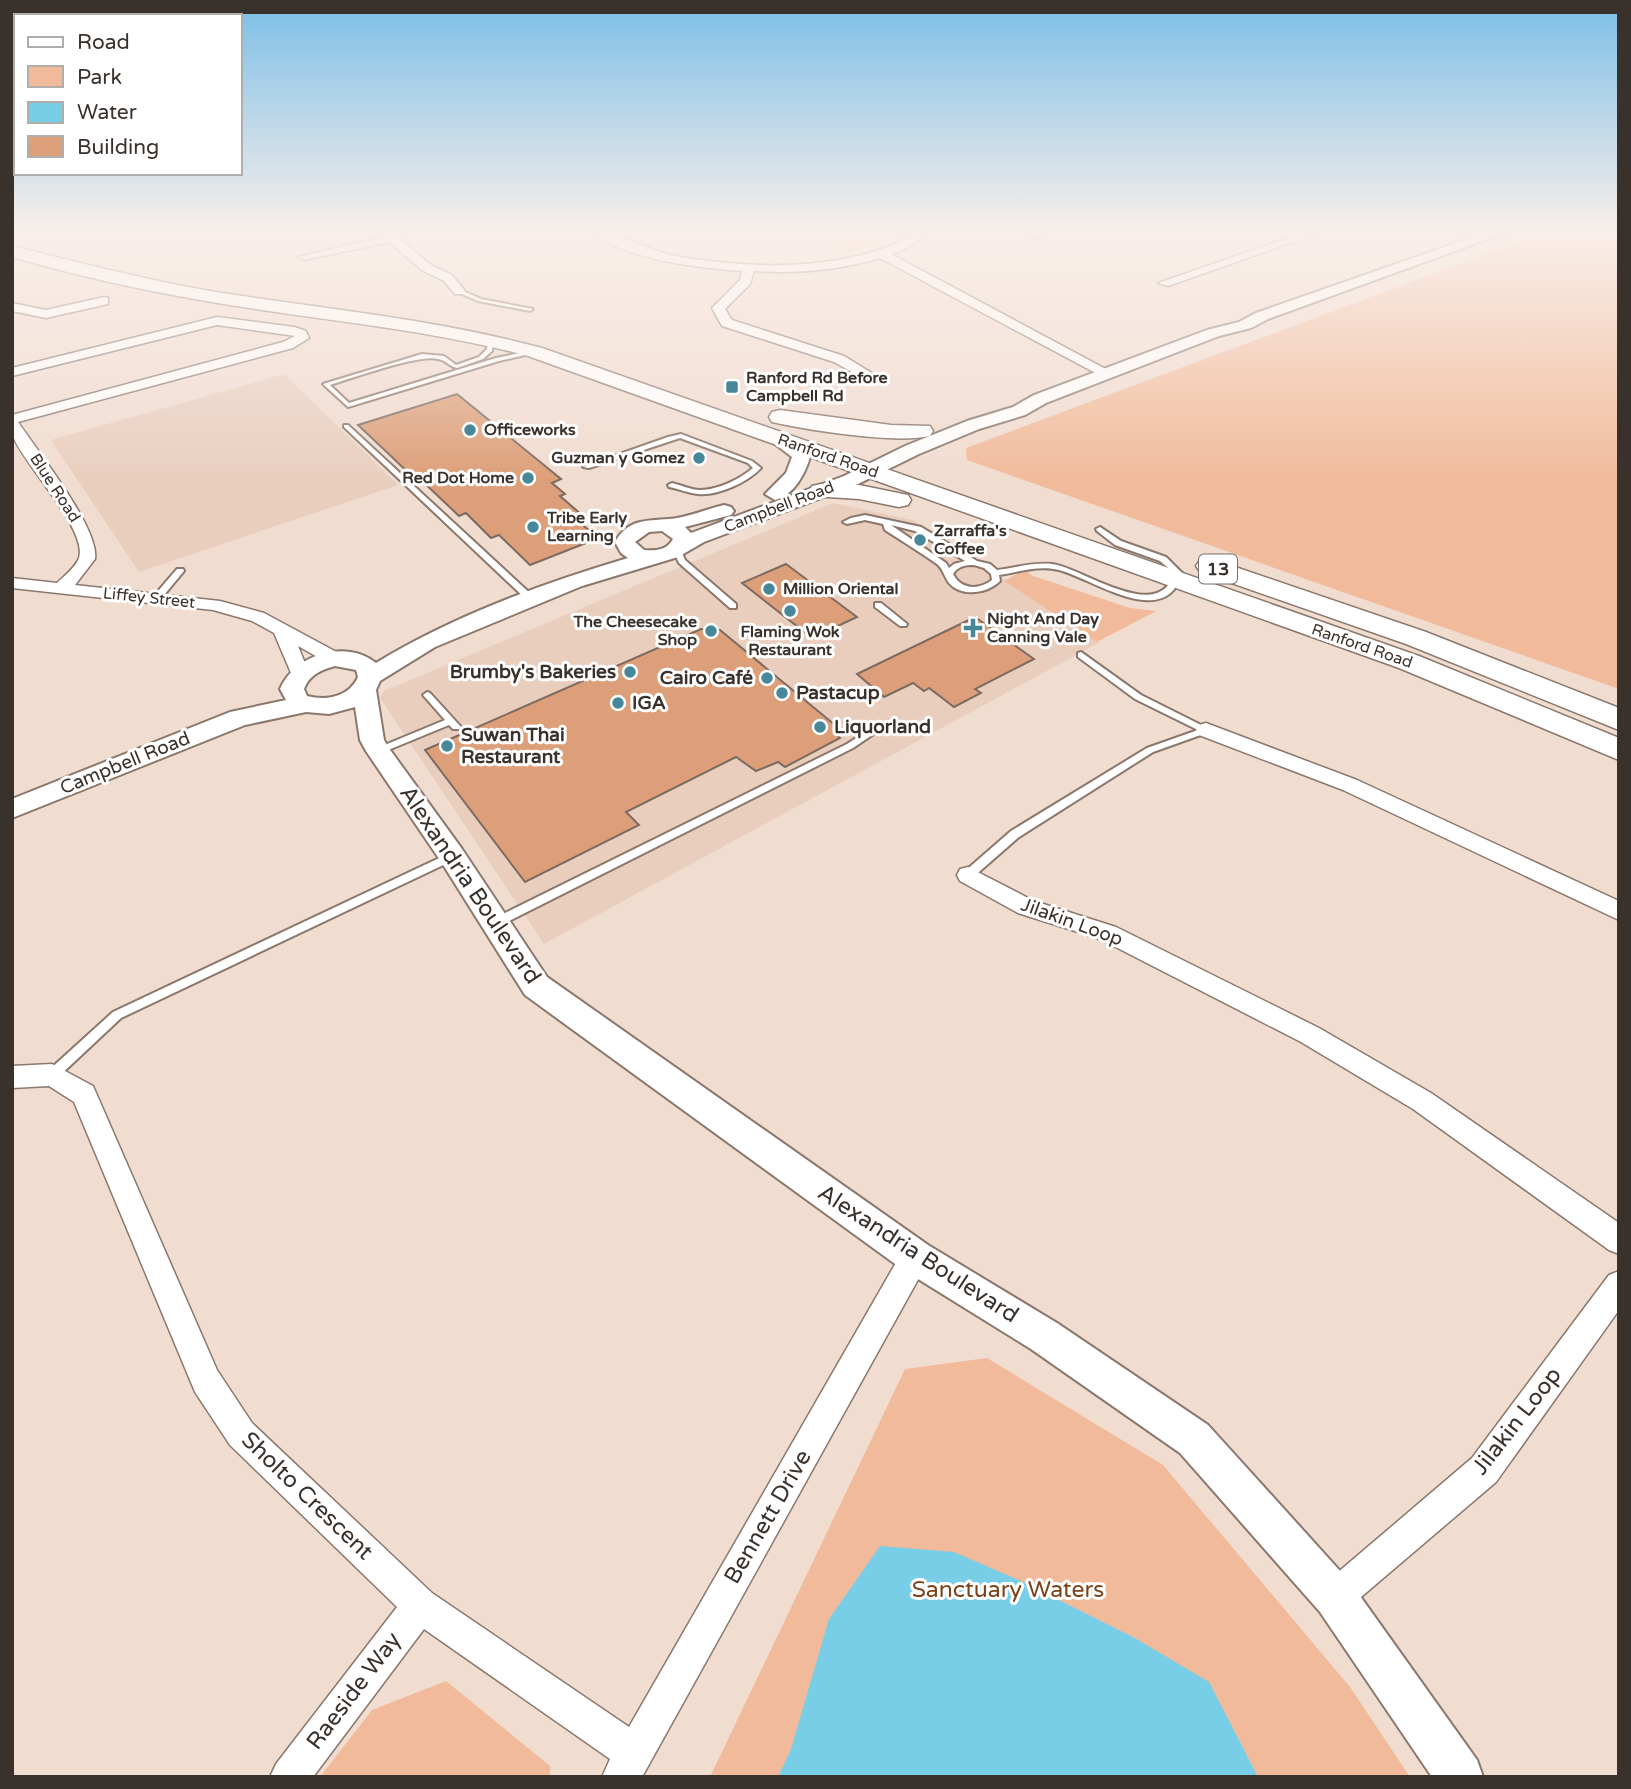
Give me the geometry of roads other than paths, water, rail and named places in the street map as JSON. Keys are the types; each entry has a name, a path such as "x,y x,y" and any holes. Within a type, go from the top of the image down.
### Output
{"main road":[{"name":"Ranford Road","path":"327,314 490,340 778,428 872,462 1012,521 1409,662 1619,750"},
{"name":"Ranford Road","path":"446,314 519,328"},
{"name":"Ranford Road","path":"741,403 778,428"},
{"path":"778,428 922,431"},
{"name":"Ranford Road","path":"872,462 1100,528 1450,649 1539,684 1619,720"},
{"path":"821,491 859,492 1012,521"}],"street":[{"path":"722,314 727,323 839,359 868,374"},
{"path":"996,314 1108,374"},
{"name":"Campbell Road","path":"574,581 639,528 667,526 736,508 872,462 1019,411 1036,401 1213,333 1245,325 1266,314"},
{"path":"12,372 217,321 294,331 301,334 302,338 288,345 12,422"},
{"name":"Campbell Road","path":"239,718 322,662 427,642 574,581 671,555 697,538 821,491 922,431 1005,405 1036,401"},
{"name":"Blue Road","path":"12,422 79,525 88,549 88,558 62,588"},
{"name":"Campbell Road","path":"775,494 795,475 801,457 778,428"},
{"path":"625,542 631,552 639,555 671,555 684,538 682,533 667,526"},
{"name":"Liffey Street","path":"12,583 214,605 258,617 341,659"},
{"path":"282,629 297,677 293,696 315,706"},
{"name":"Campbell Road","path":"12,808 239,718 347,701 427,642"},
{"path":"341,659 366,666 367,684"},
{"name":"Alexandria Boulevard","path":"367,684 375,746"},
{"name":"Alexandria Boulevard","path":"315,706 375,746 452,856 536,986 915,1257 1044,1336 1194,1439 1335,1597 1460,1777"},
{"path":"1206,730 1350,785 1619,911"},
{"name":"Jilakin Loop","path":"968,875 1026,907 1108,933 1310,1035 1422,1101 1619,1240"},
{"path":"12,1077 52,1075"},
{"name":"Sholto Crescent","path":"52,1075 85,1094 206,1381 242,1434 420,1605 628,1765"},
{"name":"Bennett Drive","path":"628,1765 915,1257"},
{"name":"Jilakin Loop","path":"1335,1597 1484,1470 1619,1285"},
{"name":"Raeside Way","path":"289,1777 420,1605"}],"lane":[{"path":"490,340 490,350 481,358 454,367 442,358 422,356 326,384 348,405 498,359 535,352"},
{"path":"346,426 531,599"},
{"path":"587,467 681,436 757,468 751,475 708,492 672,485"},
{"path":"847,522 859,517 875,517 887,523 903,524 921,530 974,563"},
{"path":"887,523 888,528 943,565 953,582 963,588 983,594 996,581 996,573"},
{"path":"949,574 960,564 974,563 987,566 996,573 1039,565 1062,568 1132,598 1154,598 1167,592 1177,580 1178,573 1163,559 1118,543 1100,528"},
{"path":"671,555 733,606"},
{"path":"156,599 180,570"},
{"path":"702,579 712,575"},
{"path":"955,598 963,588"},
{"path":"878,605 903,624"},
{"path":"1081,655 1138,697 1206,730"},
{"path":"375,746 453,724 427,695"},
{"name":"Jilakin Loop","path":"968,875 1015,834 1150,750 1206,730"},
{"path":"495,923 849,746 872,731"},
{"path":"52,1075 117,1016 452,856"}],"water":[{"path":"880,1546 954,1552 1023,1582 1133,1637 1209,1682 1258,1777 778,1777 791,1749 829,1619"}],"place":[{"name":"Ranford Rd Before Campbell Rd","path":"732,387"},
{"name":"Officeworks","path":"470,430"},
{"name":"Guzman y Gomez","path":"699,458"},
{"name":"Red Dot Home","path":"528,478"},
{"name":"Tribe Early Learning","path":"533,527"},
{"name":"Zarraffa's Coffee","path":"920,540"},
{"name":"Million Oriental","path":"769,589"},
{"name":"Flaming Wok Restaurant","path":"790,611"},
{"name":"Night And Day Canning Vale","path":"973,628"},
{"name":"The Cheesecake Shop","path":"711,631"},
{"name":"Brumby's Bakeries","path":"630,672"},
{"name":"Cairo Café","path":"767,678"},
{"name":"Pastacup","path":"782,693"},
{"name":"IGA","path":"618,703"},
{"name":"Liquorland","path":"820,727"},
{"name":"Suwan Thai Restaurant","path":"447,746"}],"park label":[{"name":"Sanctuary Waters","path":"1008,1590"}]}
